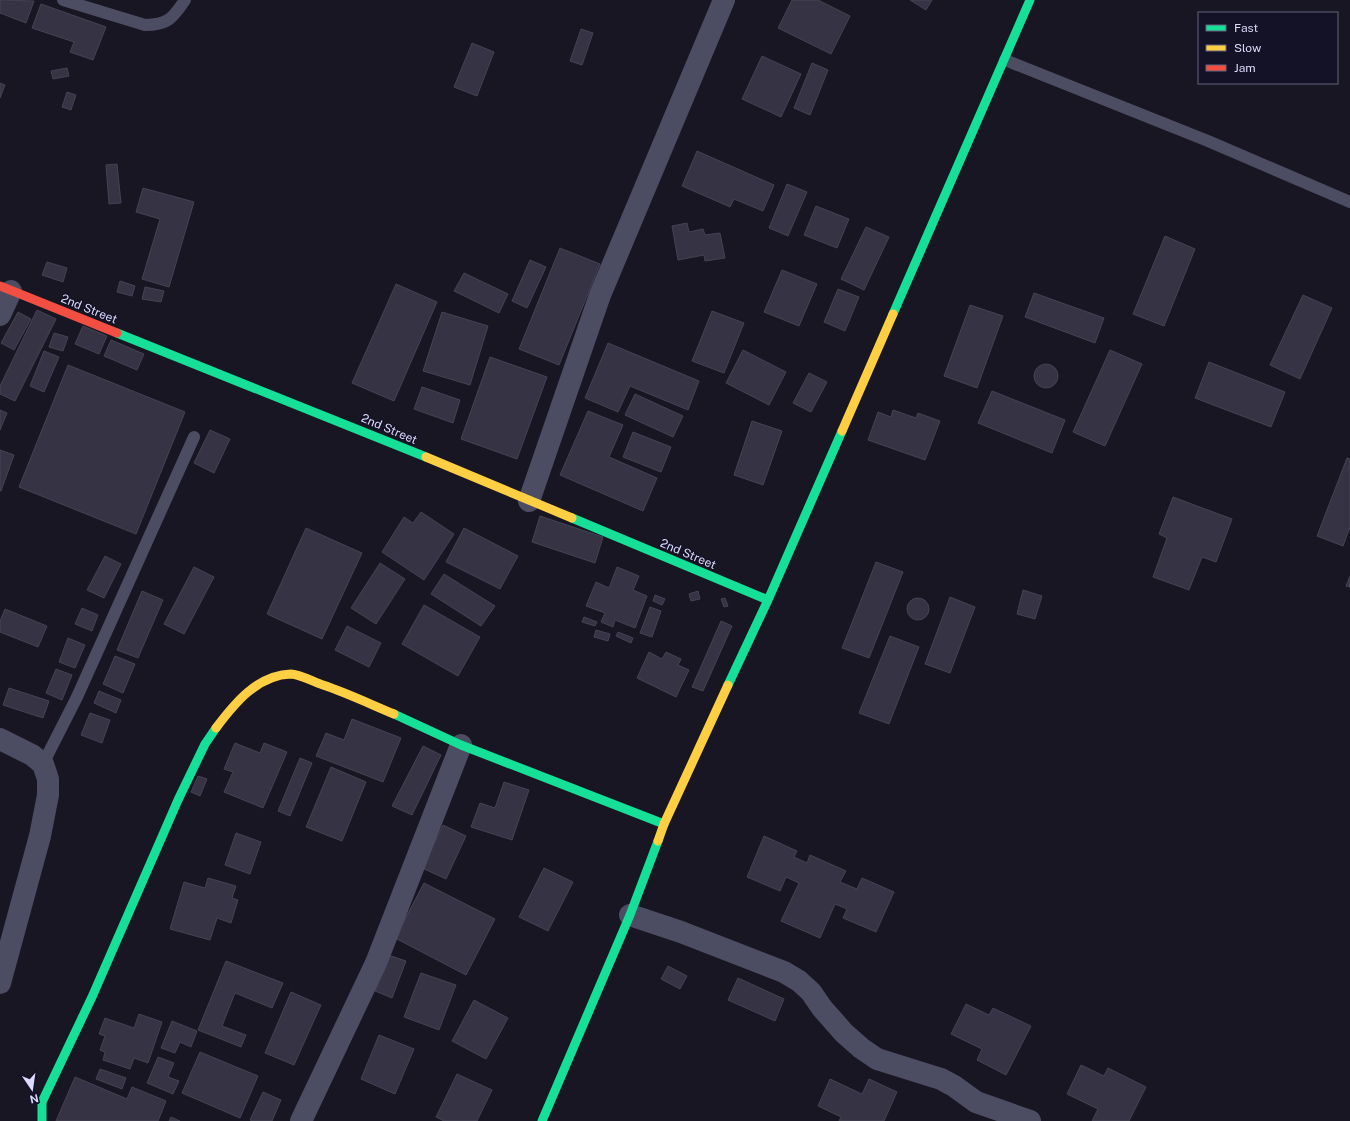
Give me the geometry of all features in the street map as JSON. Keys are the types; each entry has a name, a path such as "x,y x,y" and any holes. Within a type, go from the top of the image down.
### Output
{"street":[{"path":"529,501 600,295 724,0"},
{"path":"542,1121 630,915 664,824 768,600 1030,0"},
{"path":"0,315 5,288"},
{"name":"2nd Street","path":"5,288 319,413 768,600"},
{"path":"42,1121 42,1102 92,997 204,744 232,707 255,686 265,680 277,676 292,674 347,693 461,745 664,824"},
{"path":"0,739 32,755 43,764 48,780 48,795 40,836 0,983"},
{"path":"301,1121 376,963 461,745"},
{"path":"630,915 681,932 784,972 799,981 811,992 822,1008 844,1033 861,1048 877,1059 941,1079 954,1086 976,1102 1030,1121"}],"lane":[{"path":"63,0 145,24 156,25 167,21 177,13 186,0"},
{"path":"1005,60 1208,141 1350,202"},
{"path":"43,764 77,697 194,437"}],"building":[{"path":"0,0 34,1 26,23 0,13"},
{"path":"792,0 818,0 850,16 831,54 778,28"},
{"path":"910,0 932,0 926,10"},
{"path":"41,4 106,27 93,60 70,52 74,42 32,28"},
{"path":"581,29 593,33 582,65 570,61"},
{"path":"472,43 494,52 477,96 454,87"},
{"path":"762,56 801,74 781,117 742,99"},
{"path":"812,63 828,70 810,115 794,108"},
{"path":"67,68 69,76 53,79 51,71"},
{"path":"0,83 5,85 0,98"},
{"path":"67,92 76,95 71,110 62,107"},
{"path":"697,151 774,185 763,211 734,199 730,207 682,186"},
{"path":"117,164 121,203 109,204 106,165"},
{"path":"787,184 807,192 788,236 769,228"},
{"path":"143,188 194,202 169,287 142,279 160,219 136,212"},
{"path":"816,206 849,219 837,248 804,235"},
{"path":"687,223 689,232 703,229 705,235 720,233 725,258 705,261 704,255 678,260 672,226"},
{"path":"866,227 889,237 864,290 841,279"},
{"path":"1165,236 1195,249 1164,326 1133,314"},
{"path":"560,248 600,264 559,365 519,349"},
{"path":"530,260 546,267 527,308 512,301"},
{"path":"47,262 67,268 63,282 42,275"},
{"path":"782,270 817,284 799,326 764,312"},
{"path":"464,273 508,294 499,313 454,291"},
{"path":"120,281 135,286 132,296 117,292"},
{"path":"396,284 437,302 394,401 352,383"},
{"path":"145,287 164,291 161,302 142,299"},
{"path":"838,289 859,297 845,331 824,322"},
{"path":"1034,293 1104,318 1095,343 1025,317"},
{"path":"1303,295 1332,308 1300,379 1270,365"},
{"path":"970,305 1003,316 977,388 944,376"},
{"path":"37,310 56,319 15,401 0,394 0,386"},
{"path":"712,311 744,323 724,373 692,361"},
{"path":"18,312 31,319 14,350 1,343"},
{"path":"442,312 488,326 470,385 423,371"},
{"path":"83,326 107,336 99,354 75,344"},
{"path":"54,333 68,337 63,351 49,347"},
{"path":"111,340 144,354 137,370 104,356"},
{"path":"608,343 699,381 688,410 630,386 618,412 585,398"},
{"path":"743,350 786,372 769,405 726,383"},
{"path":"1110,350 1142,364 1105,446 1073,432"},
{"path":"44,351 59,357 44,392 30,386"},
{"path":"490,357 547,377 517,459 461,439"},
{"path":"1209,362 1285,392 1271,427 1195,398"},
{"path":"1046,364 1051,365 1057,371 1057,381 1051,387 1046,388 1041,387 1035,381 1034,376 1035,371 1041,365"},
{"path":"68,365 185,412 136,534 19,487"},
{"path":"809,373 827,382 811,412 793,403"},
{"path":"422,387 460,400 453,423 414,409"},
{"path":"992,391 1065,420 1052,453 978,423"},
{"path":"635,394 683,416 673,437 625,415"},
{"path":"0,410 7,413 0,430"},
{"path":"893,410 916,418 918,413 940,421 925,460 868,440 878,412 891,417"},
{"path":"588,411 623,425 609,457 657,478 643,511 560,475"},
{"path":"752,421 782,431 763,485 734,475"},
{"path":"210,430 230,439 214,473 194,463"},
{"path":"633,432 671,447 661,472 623,457"},
{"path":"0,450 14,455 1,491 0,491"},
{"path":"1347,458 1350,459 1350,527 1343,546 1317,536"},
{"path":"1173,497 1232,519 1216,562 1202,557 1189,590 1153,577 1167,538 1159,534"},
{"path":"421,512 454,534 424,580 382,552 404,517 413,523"},
{"path":"540,516 603,537 595,563 532,542"},
{"path":"306,528 362,553 322,639 267,614"},
{"path":"464,528 518,556 500,589 446,562"},
{"path":"105,556 121,564 104,598 87,590"},
{"path":"876,562 903,572 869,658 842,648"},
{"path":"380,563 405,579 376,624 351,608"},
{"path":"194,567 214,577 184,634 164,624"},
{"path":"617,567 639,576 633,590 647,596 635,628 615,620 613,627 601,622 605,613 586,606 596,582 609,588"},
{"path":"444,574 495,606 481,626 431,594"},
{"path":"1350,576 1350,587 1346,586"},
{"path":"1023,590 1042,596 1035,619 1017,614"},
{"path":"142,591 163,600 138,658 117,650"},
{"path":"698,591 700,599 691,601 689,594"},
{"path":"655,595 665,599 662,605 653,601"},
{"path":"950,597 975,607 950,673 925,664"},
{"path":"725,598 728,606 724,607 721,599"},
{"path":"918,598 926,601 929,609 926,617 918,620 910,617 907,609 910,601"},
{"path":"424,605 480,637 458,676 402,644"},
{"path":"650,607 661,611 652,637 640,633"},
{"path":"82,608 98,615 92,631 75,624"},
{"path":"5,609 47,626 38,647 0,632 0,621"},
{"path":"584,617 597,622 595,626 582,622"},
{"path":"721,621 732,626 703,691 692,687"},
{"path":"347,626 381,643 369,667 335,650"},
{"path":"596,630 610,634 608,641 594,637"},
{"path":"618,632 633,638 631,643 616,636"},
{"path":"890,636 919,647 889,724 859,713"},
{"path":"68,638 85,645 75,668 59,662"},
{"path":"649,652 662,659 666,652 681,659 678,665 689,670 676,697 637,678"},
{"path":"115,656 135,664 123,693 103,684"},
{"path":"56,669 72,675 62,700 46,693"},
{"path":"9,688 49,701 43,718 3,705"},
{"path":"99,691 121,700 116,713 94,703"},
{"path":"90,713 110,720 102,743 81,735"},
{"path":"352,719 401,738 383,782 316,756 326,733 344,740"},
{"path":"235,743 260,753 264,743 287,752 263,808 224,792 233,772 224,769"},
{"path":"423,746 441,755 412,815 392,806"},
{"path":"300,758 312,763 290,816 278,811"},
{"path":"331,767 366,782 342,841 306,827"},
{"path":"198,776 207,779 200,796 191,792"},
{"path":"504,782 529,790 512,840 471,827 480,803 495,808"},
{"path":"443,825 466,836 446,879 422,868"},
{"path":"236,833 261,842 250,874 225,865"},
{"path":"764,836 797,851 794,857 807,863 810,855 846,871 840,882 857,889 862,878 894,892 876,932 843,918 847,909 835,904 820,938 781,921 799,883 786,877 780,891 747,877"},
{"path":"544,868 573,882 548,931 519,917"},
{"path":"208,878 236,886 232,898 238,900 231,923 217,918 210,940 170,929 184,882 205,888"},
{"path":"424,883 495,919 466,975 395,938"},
{"path":"388,955 406,961 392,998 375,991"},
{"path":"226,961 283,983 272,1008 235,993 222,1026 246,1035 241,1047 198,1030"},
{"path":"668,966 687,976 680,989 661,979"},
{"path":"421,973 456,985 439,1030 404,1017"},
{"path":"738,978 784,999 775,1021 728,1000"},
{"path":"291,992 321,1005 294,1065 265,1053"},
{"path":"474,1000 508,1018 486,1059 452,1041"},
{"path":"966,1004 989,1015 993,1008 1031,1026 1006,1075 977,1060 982,1049 951,1034"},
{"path":"139,1014 162,1022 148,1063 134,1058 130,1069 103,1060 105,1052 100,1050 105,1036 99,1034 105,1018 134,1028"},
{"path":"172,1021 197,1031 191,1047 180,1042 175,1053 161,1048"},
{"path":"379,1035 414,1049 395,1094 361,1079"},
{"path":"200,1052 258,1076 240,1118 182,1093"},
{"path":"158,1057 174,1063 168,1077 179,1081 173,1094 147,1083"},
{"path":"1081,1065 1104,1076 1108,1068 1146,1087 1129,1121 1092,1121 1098,1109 1067,1094"},
{"path":"100,1069 126,1078 122,1089 96,1079"},
{"path":"457,1074 492,1090 477,1121 444,1121 436,1117"},
{"path":"75,1077 127,1099 132,1087 166,1101 158,1121 56,1121"},
{"path":"830,1079 862,1094 869,1079 897,1092 884,1121 839,1121 841,1117 818,1106"},
{"path":"263,1092 281,1100 272,1121 250,1120"},
{"path":"171,1117 180,1121 169,1121"}],"traffic: fast":[{"path":"893,314 1030,0"},
{"path":"117,333 426,457"},
{"path":"728,685 768,600 842,431"},
{"path":"572,518 768,600"},
{"path":"394,714 461,745 664,824"},
{"path":"42,1121 42,1102 92,997 178,800 205,744 216,728"},
{"path":"542,1121 630,915 658,841"}],"traffic: slow":[{"path":"842,431 893,314"},
{"path":"426,457 572,518"},
{"path":"216,728 239,701 257,685 267,679 291,674 341,692 394,714"},
{"path":"658,841 664,824 728,685"}],"traffic: jam":[{"path":"0,286 117,333"}]}
